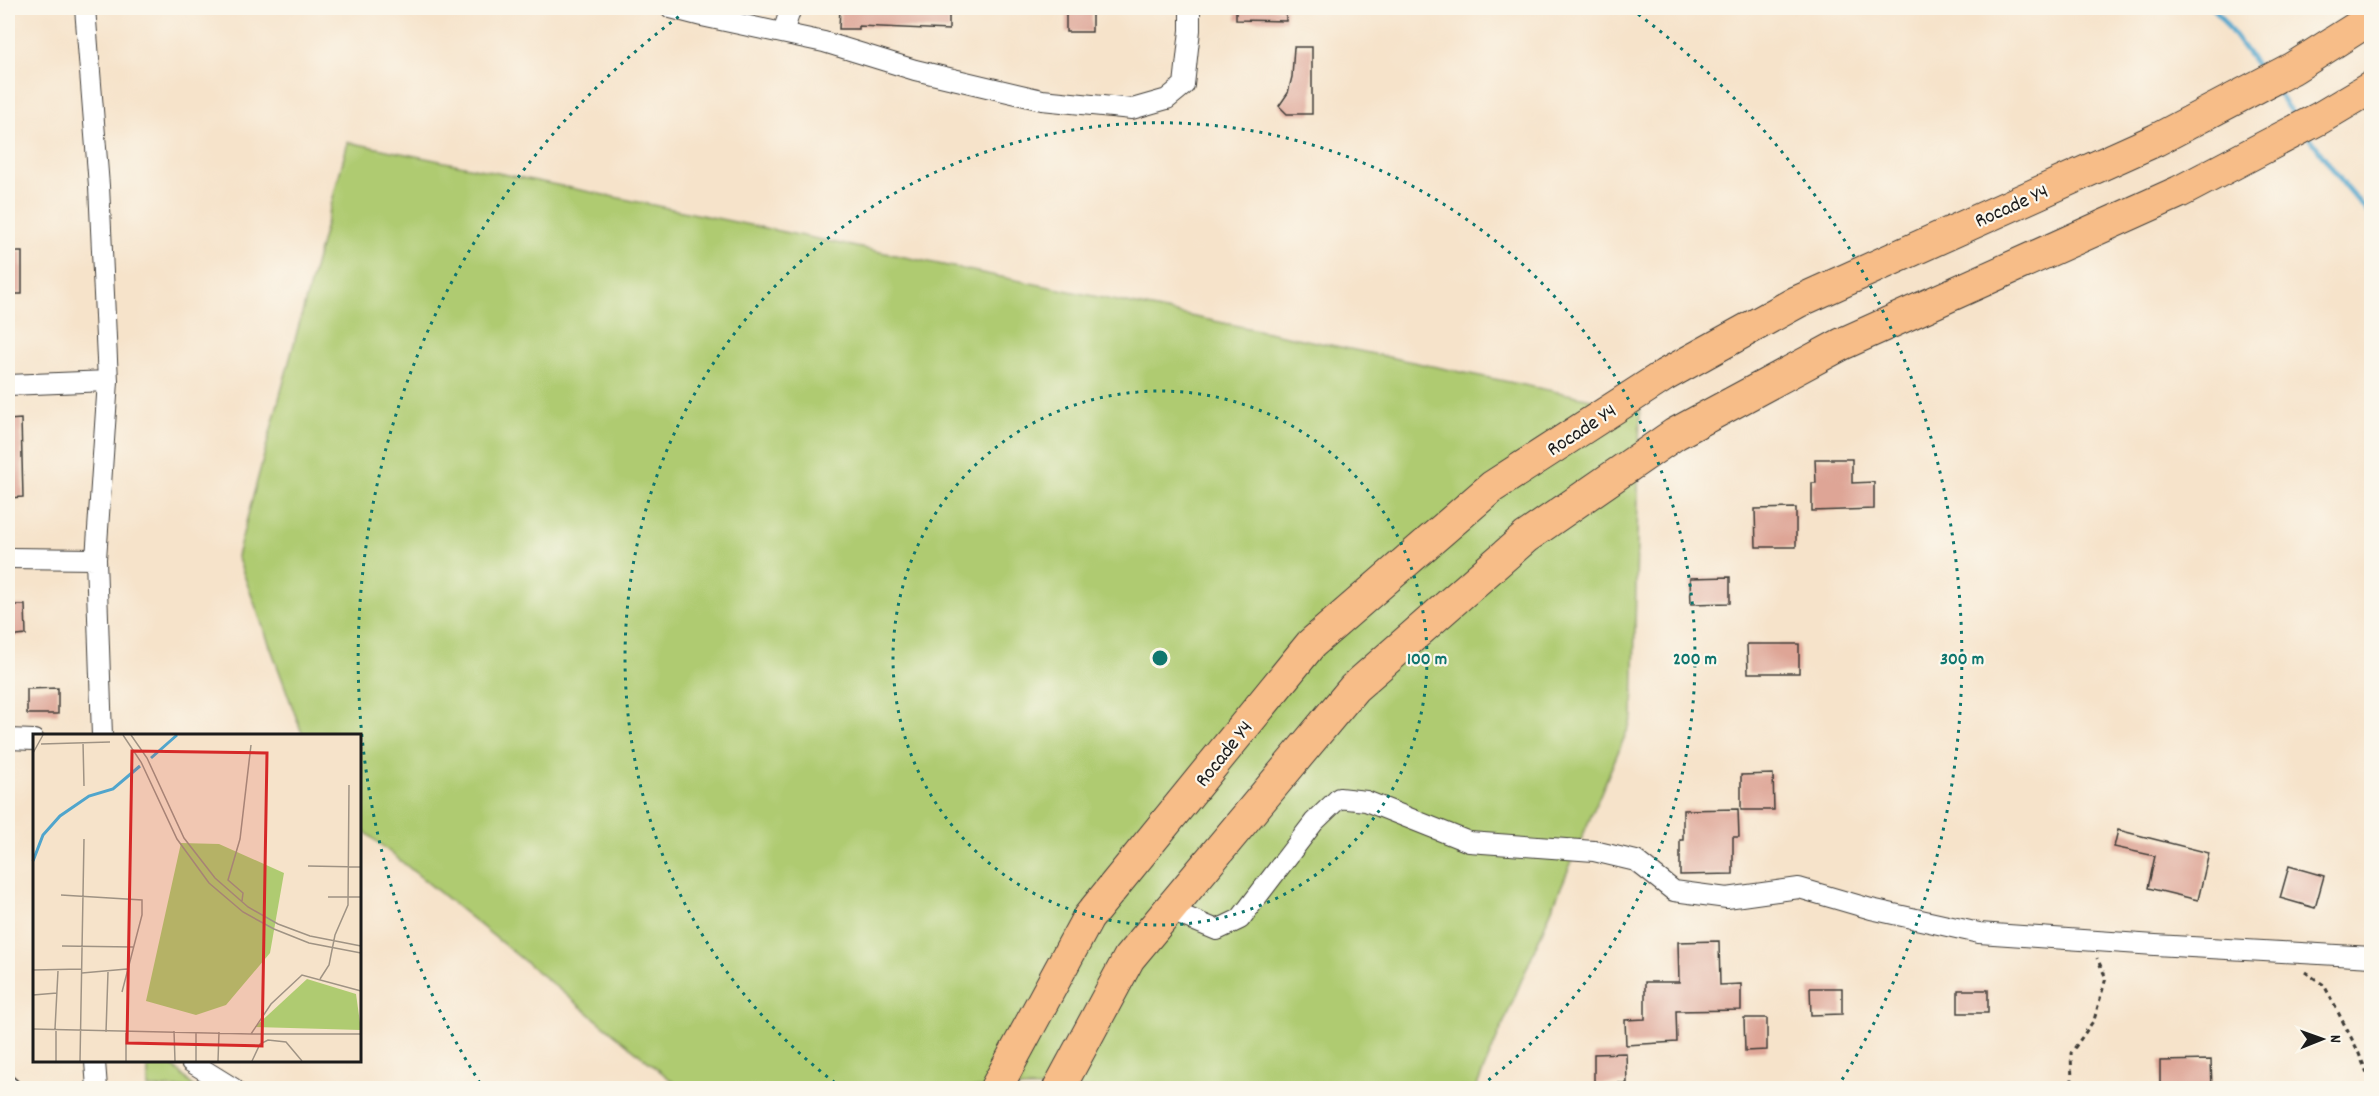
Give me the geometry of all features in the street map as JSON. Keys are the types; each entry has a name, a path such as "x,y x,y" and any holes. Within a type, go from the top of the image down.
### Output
{"highway":[{"name":"Rocade Y4","path":"996,1089 1088,918 1311,644 1492,487 1665,375 1797,302 2156,140 2293,68 2372,18"},
{"path":"1059,1089 1130,958 1354,688 1527,537 1675,434 1842,344 2179,192 2320,118 2372,87"}],"street":[{"path":"85,8 99,186 108,381 96,559 102,734"},
{"path":"671,8 783,32 915,70 1042,100 1132,109 1167,99 1184,85 1190,8"},
{"path":"783,32 791,8"},
{"path":"8,385 108,381"},
{"path":"8,558 96,559"},
{"path":"8,739 33,740"},
{"path":"1169,910 1217,930 1240,919 1314,822 1339,798 1366,801 1469,842 1594,851 1636,861 1674,891 1727,898 1799,888 1871,909 1979,933 2372,957"},
{"path":"95,1063 97,1089"},
{"path":"193,1063 233,1089"}],"lane":[{"path":"8,1079 18,1089"}],"path":[{"path":"2080,1089 2072,1082 2071,1053 2094,1020 2106,978 2088,941"},
{"path":"2305,972 2324,985 2357,1049 2372,1085"}],"green space":[{"path":"348,142 1640,409 1633,717 1476,1088 681,1088 362,830 362,734 302,734 237,556"},
{"path":"148,1063 170,1063 195,1088 148,1088"}],"building":[{"path":"840,8 949,8 949,30 859,26 859,29 839,29"},
{"path":"1066,8 1092,8 1092,32 1066,32"},
{"path":"1236,8 1286,8 1286,21 1236,20"},
{"path":"1294,47 1312,47 1312,114 1287,114 1279,106 1288,93 1292,77"},
{"path":"8,252 22,252 22,294 8,294"},
{"path":"21,419 23,497 8,498 8,420"},
{"path":"1815,459 1852,459 1852,483 1874,482 1874,509 1812,511 1812,483 1816,483"},
{"path":"1796,508 1796,547 1756,547 1755,509"},
{"path":"1730,577 1730,603 1691,604 1690,578"},
{"path":"8,605 25,605 26,635 8,637"},
{"path":"1747,644 1799,644 1799,673 1748,673"},
{"path":"58,688 58,714 27,714 27,689"},
{"path":"1773,774 1774,810 1741,810 1741,775"},
{"path":"1738,809 1739,837 1733,837 1733,874 1680,875 1683,810"},
{"path":"2118,830 2209,853 2198,900 2148,888 2155,856 2114,847"},
{"path":"2289,866 2324,876 2315,908 2280,898"},
{"path":"1719,941 1720,985 1741,984 1741,1010 1676,1011 1677,1042 1626,1045 1625,1020 1645,1019 1645,982 1679,982 1678,942"},
{"path":"1810,988 1842,988 1842,1014 1811,1015"},
{"path":"1958,990 1988,990 1988,1013 1958,1013"},
{"path":"1744,1018 1767,1018 1767,1050 1745,1051"},
{"path":"1626,1053 1627,1083 1594,1084 1594,1054"},
{"path":"2211,1060 2212,1089 2160,1089 2160,1061"}],"waterway":[{"path":"2214,8 2263,74"},
{"path":"2274,89 2297,120"},
{"path":"2308,135 2345,186 2372,217"}]}
